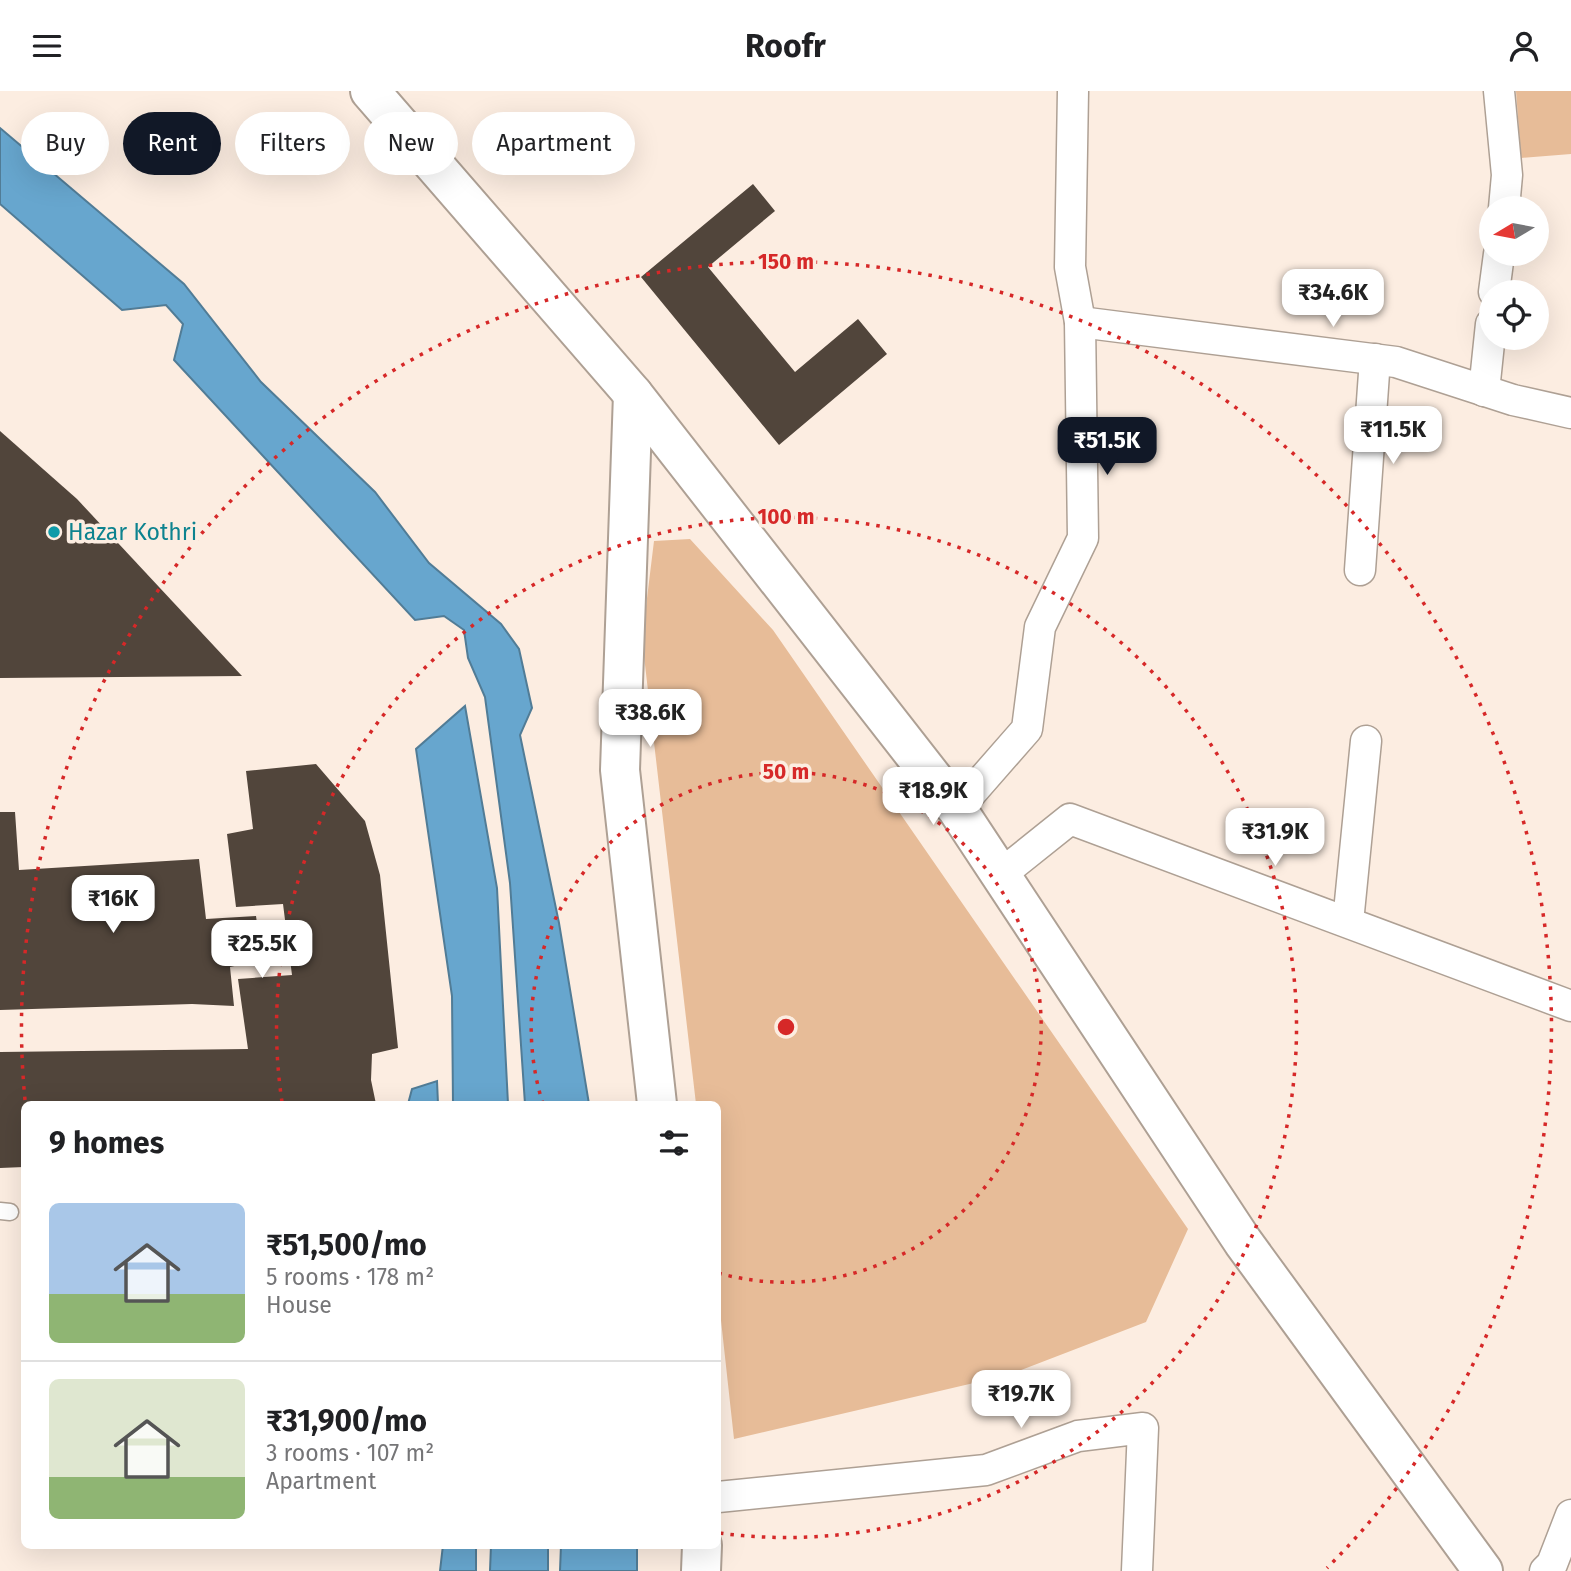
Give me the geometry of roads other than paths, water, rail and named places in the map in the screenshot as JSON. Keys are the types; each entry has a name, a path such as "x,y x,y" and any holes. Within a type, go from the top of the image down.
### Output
{"street":[{"path":"370,91 633,394 957,809 1244,1242 1483,1571"},
{"path":"957,809 1027,729 1040,627 1083,538 1080,322 1070,267 1073,91"},
{"path":"1499,91 1507,175 1505,196"},
{"path":"1080,322 1396,362 1513,400 1571,413"},
{"path":"1484,391 1488,350"},
{"path":"1360,570 1375,359"},
{"path":"633,394 620,770 657,1101"},
{"path":"1348,922 1366,741"},
{"path":"1000,875 1070,819 1571,1006"},
{"path":"721,1497 986,1470 1078,1436 1143,1427 1137,1571"},
{"path":"1545,1571 1552,1564 1571,1515"},
{"path":"701,1571 702,1549"}],"water":[{"path":"0,128 21,146 21,175 55,175 184,284 261,382 375,492 429,563 501,624 519,649 532,708 520,735 559,923 589,1101 525,1101 510,883 485,697 468,658 464,630 444,616 415,620 174,360 183,324 166,305 122,310 0,204"},
{"path":"465,706 497,888 508,1101 453,1101 452,996 416,749"},
{"path":"437,1081 438,1101 409,1101 412,1089"},
{"path":"443,1549 476,1549 476,1571 440,1571"},
{"path":"491,1549 548,1549 548,1571 490,1571"},
{"path":"561,1549 637,1549 637,1571 560,1571"}],"place":[{"name":"Hazar Kothri","path":"54,532"}]}
